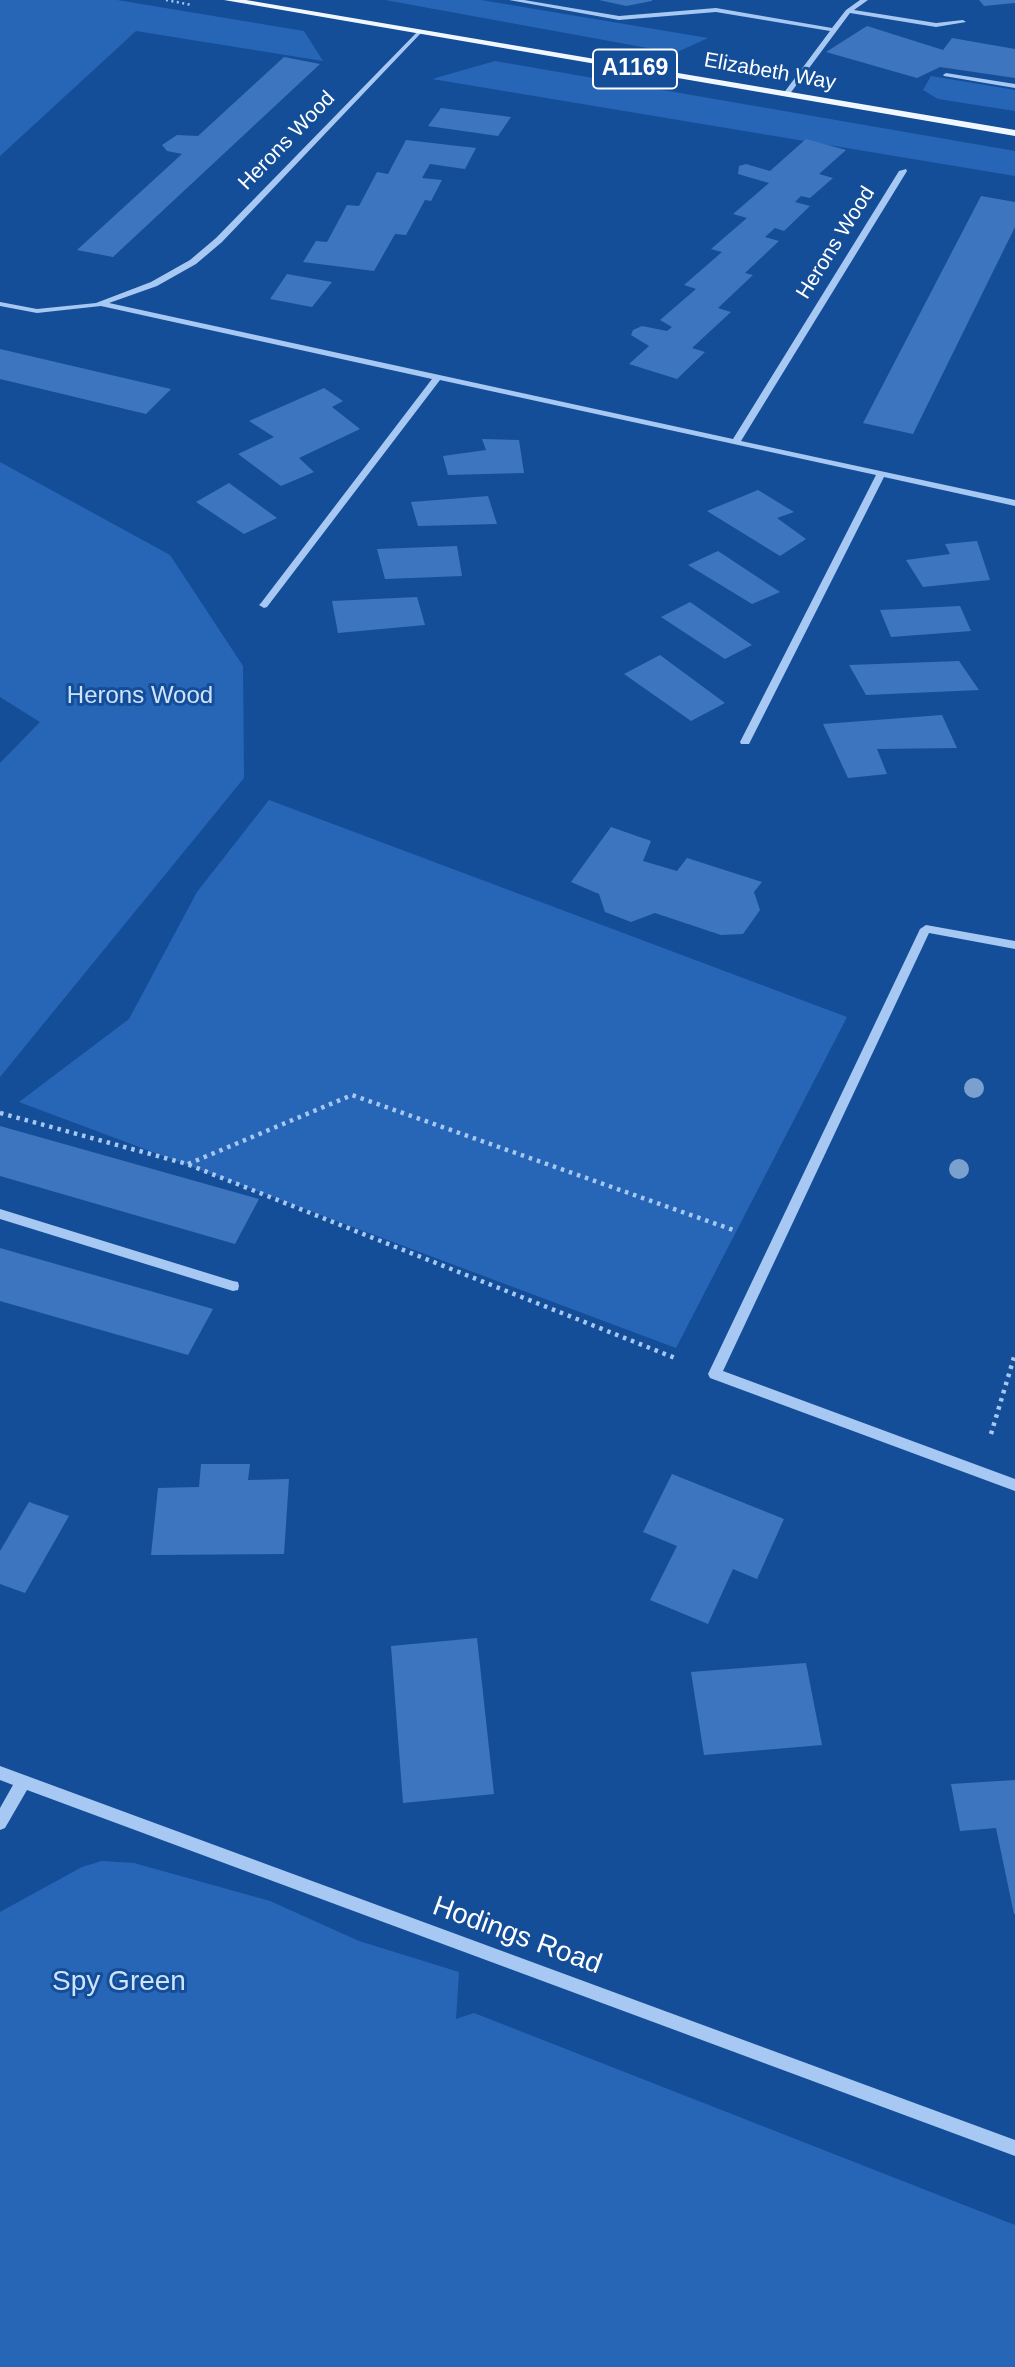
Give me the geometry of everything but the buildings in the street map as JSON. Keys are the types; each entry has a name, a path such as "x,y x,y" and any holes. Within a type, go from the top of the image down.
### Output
{"main road":[{"name":"Elizabeth Way","path":"229,0 1015,133"}],"street":[{"path":"512,0 538,2 619,18 716,10 834,30"},
{"path":"787,94 848,11 865,0"},
{"path":"848,11 936,25 963,22"},
{"name":"Herons Wood","path":"0,304 37,311 102,304 154,284 201,254 419,32"},
{"path":"946,75 1015,86"},
{"name":"Herons Wood","path":"736,442 903,171"},
{"name":"Herons Wood","path":"102,304 1015,503"},
{"path":"264,605 438,377"},
{"path":"745,742 881,474"},
{"path":"1015,945 926,929 715,1374 1015,1485"},
{"path":"0,1214 233,1286"},
{"name":"Hodings Road","path":"0,1773 1015,2148"},
{"path":"0,1823 23,1781"}],"path":[{"path":"187,1164 352,1094 776,1245"},
{"path":"0,1113 187,1164 715,1374"},
{"path":"979,1472 1015,1354"}],"green space":[{"path":"0,0 117,0 304,31 323,61 136,31 0,156"},
{"path":"385,0 481,0 708,38 675,53"},
{"path":"495,61 1015,151 1015,176 432,79"},
{"path":"931,76 1015,90 1015,111 938,99 923,90"},
{"name":"Herons Wood","path":"0,462 170,555 243,666 244,778 0,1077 0,763 40,722 0,697"},
{"path":"269,800 847,1017 676,1348 19,1102 129,1019 197,892"},
{"name":"Spy Green","path":"102,1861 134,1863 270,1901 359,1941 459,1972 456,2019 474,2013 1015,2225 1015,2367 0,2367 0,1912 82,1867"}]}
